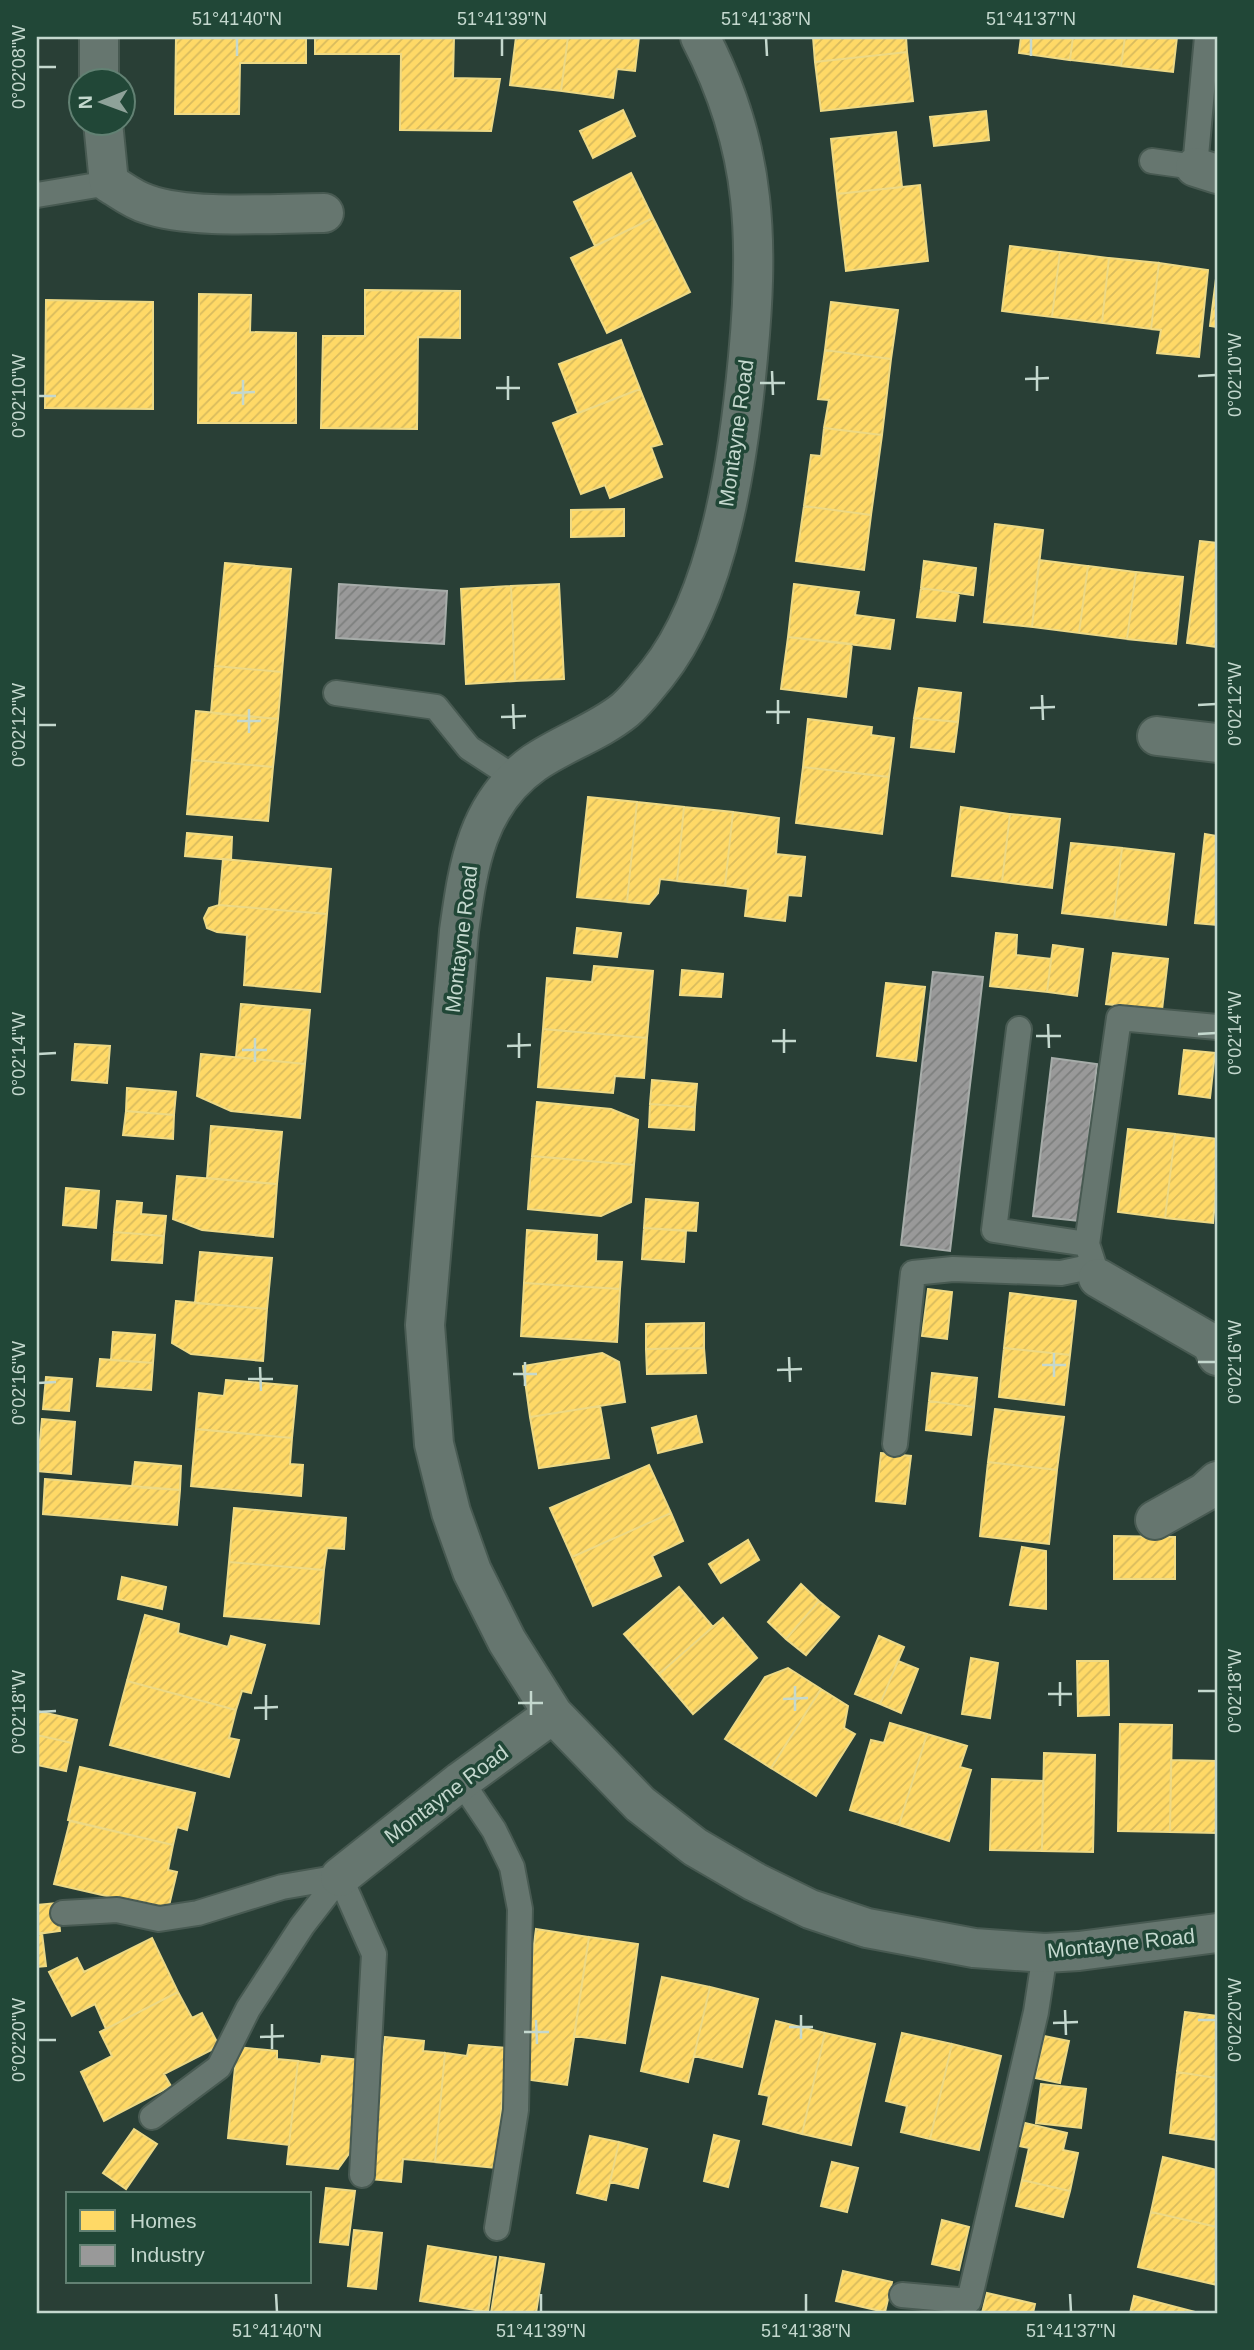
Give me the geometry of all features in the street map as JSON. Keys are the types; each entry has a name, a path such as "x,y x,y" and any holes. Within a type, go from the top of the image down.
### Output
{"street":[{"path":"99,37 99,66"},
{"name":"Montayne Road","path":"700,37 726,97 741,146 750,197 754,245 745,393 734,471 716,550 690,620 659,671 628,708 610,722 536,762 515,778 492,808 477,836 467,870 459,932 425,1325 435,1444 451,1512 472,1571 508,1641 554,1714 640,1804 695,1847 755,1882 810,1909 867,1928 974,1948 1079,1951 1217,1933"},
{"path":"104,136 108,183 144,204 162,208 232,213 324,213"},
{"path":"1157,736 1217,743"},
{"path":"1093,1263 1211,1343 1217,1356"},
{"path":"1155,1520 1205,1492 1217,1480"},
{"name":"Montayne Road","path":"340,1877 461,1781 554,1714"}],"lane":[{"path":"1152,161 1206,171 1207,37"},
{"path":"37,195 108,183"},
{"path":"336,693 436,707 469,748 515,778"},
{"path":"1093,1263 1119,1018 1217,1027"},
{"path":"1019,1030 994,1230 1093,1263"},
{"path":"895,1444 914,1273 953,1269 1061,1273 1093,1263"},
{"path":"461,1781 494,1830 512,1867 520,1909 516,2110 497,2228"},
{"path":"62,1913 117,1910 159,1919 198,1913 282,1887 340,1877"},
{"path":"152,2117 219,2067 248,2009 302,1926 340,1877"},
{"path":"340,1877 374,1954 362,2175"},
{"path":"902,2295 969,2301 1036,2012 1045,1952"}],"building: Homes":[{"path":"176,37 306,37 306,63 240,63 239,114 175,114"},
{"path":"315,37 454,37 453,78 500,79 491,131 400,130 401,54 315,54"},
{"path":"516,37 568,37 561,91 510,85"},
{"path":"568,37 639,37 635,71 617,69 613,98 561,91"},
{"path":"813,37 906,37 907,52 815,62"},
{"path":"1021,37 1073,37 1070,60 1019,53"},
{"path":"1073,37 1125,37 1121,66 1070,60"},
{"path":"1125,37 1177,37 1173,72 1121,66"},
{"path":"907,52 913,101 821,111 815,62"},
{"path":"623,110 635,136 593,158 580,131"},
{"path":"986,111 989,140 934,146 930,117"},
{"path":"896,132 902,187 837,194 831,139"},
{"path":"631,173 653,218 595,246 574,202"},
{"path":"920,185 928,261 846,271 837,194"},
{"path":"653,218 690,292 607,333 571,258"},
{"path":"1010,246 1060,252 1052,317 1002,311"},
{"path":"1060,252 1109,258 1102,323 1052,317"},
{"path":"1109,258 1159,263 1151,329 1102,323"},
{"path":"1159,263 1208,270 1199,357 1157,353 1161,330 1151,329"},
{"path":"1217,271 1217,327 1210,326"},
{"path":"365,290 460,291 460,338 418,337 417,429 321,428 323,336 365,336"},
{"path":"199,294 251,295 250,332 296,333 296,423 198,423"},
{"path":"46,300 153,302 153,409 45,408"},
{"path":"831,302 898,310 891,359 825,350"},
{"path":"621,340 640,389 578,413 559,364"},
{"path":"825,350 891,359 882,435 824,428 829,400 818,399"},
{"path":"640,389 662,444 651,447 662,477 610,498 605,485 581,494 553,423"},
{"path":"824,428 882,435 871,515 804,506 811,455 821,456"},
{"path":"804,506 871,515 864,570 796,561"},
{"path":"624,509 624,536 571,537 571,510"},
{"path":"995,524 1043,530 1032,627 984,622"},
{"path":"1200,541 1217,543 1217,647 1187,643"},
{"path":"1039,560 1088,566 1079,633 1032,627"},
{"path":"924,561 976,568 973,595 921,588"},
{"path":"225,563 291,569 282,672 215,666"},
{"path":"1088,566 1136,572 1127,639 1079,633"},
{"path":"1136,572 1183,577 1176,644 1127,639"},
{"path":"559,584 564,679 515,681 511,586"},
{"path":"794,584 859,592 855,615 894,620 890,649 788,637"},
{"path":"511,586 515,681 466,684 461,589"},
{"path":"921,588 959,593 955,621 917,617"},
{"path":"788,637 852,644 846,697 781,689"},
{"path":"215,666 282,672 278,719 211,713"},
{"path":"919,688 961,693 958,722 914,718"},
{"path":"196,711 278,719 273,767 192,760"},
{"path":"914,718 958,722 954,752 911,747"},
{"path":"808,719 872,727 871,735 894,738 889,777 803,767"},
{"path":"192,760 273,767 268,821 187,814"},
{"path":"803,767 889,777 882,834 796,823"},
{"path":"588,797 637,802 627,902 577,897"},
{"path":"637,802 684,807 677,881 660,879 658,893 649,904 627,902"},
{"path":"684,807 733,812 725,886 677,881"},
{"path":"961,807 1010,814 1002,882 952,876"},
{"path":"733,812 779,818 776,854 805,857 801,896 788,895 785,921 745,916 748,889 725,886"},
{"path":"1010,814 1060,819 1052,888 1002,882"},
{"path":"187,833 232,837 231,860 185,856"},
{"path":"1205,834 1217,836 1217,925 1195,923"},
{"path":"1071,843 1122,848 1114,919 1062,913"},
{"path":"1122,848 1174,854 1166,925 1114,919"},
{"path":"223,859 331,869 327,914 219,905"},
{"path":"219,905 327,914 320,992 244,985 247,935 217,932 207,928 204,918 209,908"},
{"path":"577,928 621,933 617,957 574,953"},
{"path":"996,933 1017,935 1016,955 1051,959 1047,992 990,986"},
{"path":"1053,945 1083,949 1077,996 1047,992"},
{"path":"1113,953 1168,959 1162,1010 1106,1004"},
{"path":"594,966 653,971 647,1038 543,1029 547,978 592,982"},
{"path":"682,970 723,974 721,997 680,995"},
{"path":"886,983 925,987 916,1061 877,1056"},
{"path":"241,1004 310,1010 305,1064 236,1057"},
{"path":"543,1029 647,1038 644,1078 615,1076 613,1093 538,1087"},
{"path":"75,1044 110,1046 107,1083 72,1080"},
{"path":"1184,1050 1215,1053 1210,1098 1179,1094"},
{"path":"201,1054 305,1064 300,1118 231,1111 197,1096"},
{"path":"652,1080 697,1084 695,1107 650,1104"},
{"path":"127,1088 176,1092 174,1115 126,1111"},
{"path":"537,1102 611,1109 638,1120 634,1165 532,1156"},
{"path":"650,1104 695,1107 694,1130 649,1127"},
{"path":"126,1111 174,1115 173,1139 123,1135"},
{"path":"211,1126 282,1132 277,1184 207,1178"},
{"path":"1128,1129 1175,1134 1165,1218 1118,1212"},
{"path":"1175,1134 1217,1139 1213,1223 1165,1218"},
{"path":"532,1156 634,1165 631,1202 601,1216 528,1209"},
{"path":"177,1176 277,1184 273,1237 202,1230 173,1219"},
{"path":"66,1188 99,1191 96,1228 63,1225"},
{"path":"646,1199 698,1203 696,1231 644,1228"},
{"path":"117,1201 142,1203 141,1214 166,1216 164,1236 114,1232"},
{"path":"644,1228 686,1231 684,1262 642,1259"},
{"path":"527,1230 597,1235 596,1261 622,1262 620,1289 524,1283"},
{"path":"114,1232 164,1236 162,1263 112,1260"},
{"path":"200,1252 272,1258 267,1309 195,1303"},
{"path":"524,1283 620,1289 617,1342 521,1336"},
{"path":"928,1289 952,1292 947,1339 922,1336"},
{"path":"1010,1293 1076,1301 1070,1355 1004,1348"},
{"path":"176,1301 267,1309 263,1361 191,1354 172,1343"},
{"path":"704,1323 704,1348 646,1349 646,1324"},
{"path":"113,1332 155,1335 153,1363 111,1360"},
{"path":"704,1348 706,1373 647,1374 646,1349"},
{"path":"1004,1348 1070,1355 1064,1405 999,1397"},
{"path":"602,1353 619,1362 625,1402 530,1417 523,1366"},
{"path":"100,1359 153,1363 151,1390 97,1386"},
{"path":"932,1373 977,1378 974,1407 929,1401"},
{"path":"46,1377 72,1379 69,1411 43,1409"},
{"path":"226,1380 297,1386 292,1438 196,1429 199,1393 224,1396"},
{"path":"929,1401 974,1407 971,1435 926,1430"},
{"path":"600,1406 609,1458 539,1468 530,1417"},
{"path":"995,1409 1064,1417 1057,1470 988,1462"},
{"path":"696,1416 702,1442 658,1453 652,1428"},
{"path":"42,1419 75,1422 71,1474 37,1471"},
{"path":"196,1429 292,1438 290,1464 303,1465 301,1496 191,1486"},
{"path":"881,1453 911,1456 905,1504 876,1501"},
{"path":"135,1462 181,1466 180,1490 132,1487"},
{"path":"988,1462 1057,1470 1049,1544 980,1536"},
{"path":"649,1465 671,1513 572,1557 550,1508"},
{"path":"45,1479 180,1490 177,1525 43,1514"},
{"path":"234,1508 346,1518 344,1549 327,1548 324,1570 229,1562"},
{"path":"671,1513 683,1541 652,1556 661,1576 593,1606 572,1557"},
{"path":"1114,1536 1175,1537 1175,1579 1114,1579"},
{"path":"748,1540 759,1560 721,1583 709,1564"},
{"path":"1022,1547 1046,1551 1046,1609 1010,1605"},
{"path":"229,1562 324,1570 319,1624 224,1616"},
{"path":"122,1577 166,1587 162,1609 118,1599"},
{"path":"801,1584 819,1601 786,1639 768,1622"},
{"path":"679,1587 713,1627 659,1674 624,1634"},
{"path":"819,1601 839,1617 806,1655 786,1639"},
{"path":"145,1615 179,1624 178,1633 228,1647 231,1636 265,1645 251,1693 242,1691 236,1710 127,1681"},
{"path":"723,1618 757,1658 693,1714 659,1674"},
{"path":"879,1636 904,1647 880,1704 855,1694"},
{"path":"971,1658 998,1663 990,1718 962,1714"},
{"path":"898,1661 918,1669 901,1713 880,1704"},
{"path":"1077,1661 1108,1661 1109,1715 1078,1716"},
{"path":"788,1668 821,1689 771,1768 725,1739 765,1677"},
{"path":"127,1681 236,1710 229,1738 239,1740 229,1777 110,1745"},
{"path":"821,1689 848,1706 844,1728 855,1734 816,1796 771,1768"},
{"path":"37,1711 77,1720 72,1743 37,1735"},
{"path":"890,1723 927,1734 899,1825 850,1810 871,1740 884,1743"},
{"path":"1120,1724 1172,1725 1170,1832 1118,1831"},
{"path":"927,1734 967,1746 960,1767 971,1770 949,1841 899,1825"},
{"path":"37,1735 72,1743 66,1771 37,1765"},
{"path":"1044,1753 1095,1755 1093,1852 1042,1851"},
{"path":"1171,1760 1217,1761 1217,1833 1170,1832"},
{"path":"80,1767 195,1793 187,1830 177,1827 173,1845 68,1820"},
{"path":"992,1779 1043,1781 1042,1851 990,1850"},
{"path":"70,1821 173,1845 168,1870 177,1872 168,1910 54,1884"},
{"path":"57,1903 60,1931 37,1934 37,1905"},
{"path":"536,1929 589,1937 567,2085 523,2079 524,2017"},
{"path":"42,1933 46,1966 37,1967 37,1934"},
{"path":"589,1937 638,1944 625,2043 574,2036"},
{"path":"152,1938 178,1992 106,2029 95,2004 72,2016 49,1972 77,1958 84,1972"},
{"path":"662,1977 710,1987 688,2082 641,2071"},
{"path":"710,1987 758,1999 742,2067 694,2056"},
{"path":"178,1992 192,2018 202,2013 219,2046 164,2074 171,2086 104,2121 81,2072 112,2056 100,2032"},
{"path":"1185,2012 1217,2016 1217,2078 1177,2072"},
{"path":"776,2021 825,2033 802,2134 763,2124 769,2096 759,2094"},
{"path":"825,2033 875,2044 851,2145 802,2134"},
{"path":"902,2033 952,2044 930,2139 901,2132 907,2106 886,2101"},
{"path":"1044,2036 1069,2041 1060,2083 1035,2078"},
{"path":"385,2037 424,2041 423,2051 445,2053 435,2162 403,2159 401,2182 371,2179"},
{"path":"952,2044 1001,2056 979,2150 930,2139"},
{"path":"469,2045 507,2048 496,2168 435,2162 445,2053 467,2056"},
{"path":"237,2047 277,2051 277,2059 298,2061 289,2145 228,2138"},
{"path":"322,2056 360,2060 351,2151 338,2169 287,2164 298,2061 321,2064"},
{"path":"1177,2072 1217,2078 1217,2140 1170,2133"},
{"path":"1041,2084 1086,2089 1081,2128 1036,2123"},
{"path":"1025,2123 1067,2133 1063,2150 1078,2153 1070,2191 1022,2180 1029,2148 1019,2146"},
{"path":"134,2129 157,2144 126,2189 103,2173"},
{"path":"714,2135 739,2141 728,2187 704,2181"},
{"path":"590,2136 619,2142 606,2200 577,2193"},
{"path":"619,2142 647,2149 638,2188 610,2182"},
{"path":"1163,2157 1217,2170 1217,2227 1151,2212"},
{"path":"832,2162 858,2168 847,2212 821,2206"},
{"path":"1022,2180 1070,2191 1063,2217 1016,2206"},
{"path":"326,2188 355,2191 348,2245 320,2242"},
{"path":"1151,2212 1217,2227 1217,2285 1138,2267"},
{"path":"942,2220 969,2227 959,2270 932,2264"},
{"path":"354,2230 382,2233 376,2289 348,2286"},
{"path":"428,2246 496,2257 488,2312 420,2301"},
{"path":"500,2257 544,2264 536,2313 491,2313"},
{"path":"843,2271 892,2282 885,2312 836,2301"},
{"path":"987,2293 1035,2304 1033,2313 982,2313"},
{"path":"1134,2296 1199,2313 1130,2313"}],"building: Industry":[{"path":"339,584 447,591 444,644 336,638"},
{"path":"933,972 983,977 950,1251 901,1245"},
{"path":"1052,1058 1097,1064 1079,1221 1033,1216"}]}
